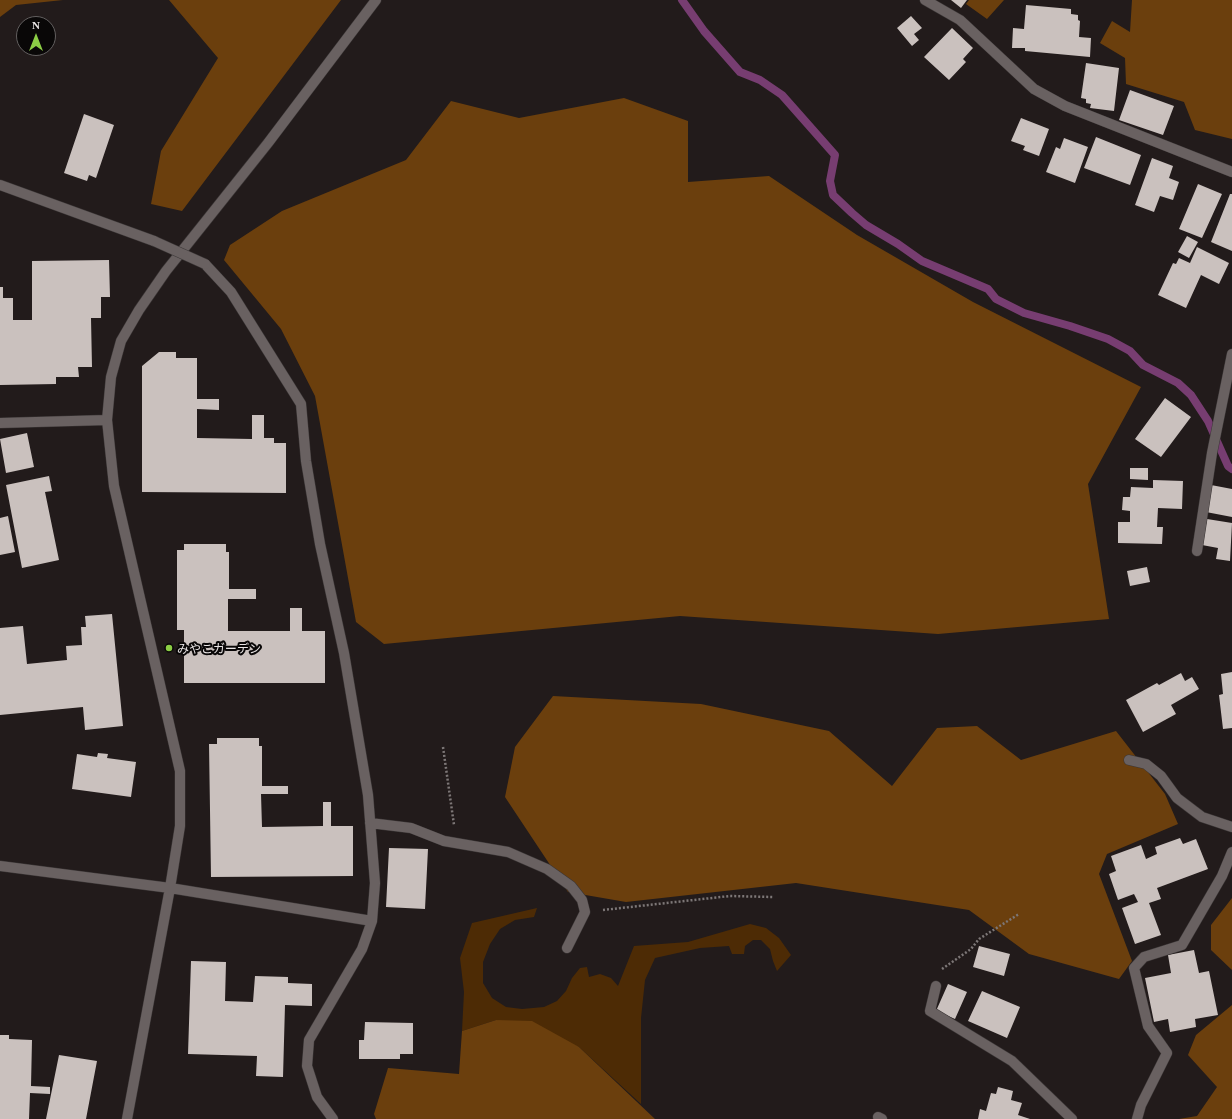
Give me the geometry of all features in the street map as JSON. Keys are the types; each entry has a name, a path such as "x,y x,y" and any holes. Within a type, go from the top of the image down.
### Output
{"street":[{"path":"128,1119 180,826 180,772 114,486 107,420 111,377 121,341 139,310 166,271 268,143 376,0"},
{"path":"926,0 960,20 1034,88 1065,106 1232,172"},
{"path":"0,185 154,241 205,264 231,292 301,404 309,476 320,544 344,653 368,795 375,883 372,921 362,949 309,1040 307,1066 317,1097 333,1119"},
{"path":"1197,551 1212,453 1219,425 1232,354"},
{"path":"0,423 107,420"},
{"path":"1129,760 1146,764 1161,776 1177,798 1202,818 1232,827"},
{"path":"370,823 411,828 444,841 508,852 547,869 571,886 582,900 585,912 568,948"},
{"path":"1137,1119 1141,1105 1167,1053 1148,1026 1134,968 1144,957 1182,945 1222,876 1232,852"},
{"path":"0,866 170,888 372,921"},
{"path":"936,986 930,1011 1012,1061 1072,1119"}],"path":[{"path":"443,747 456,843"},
{"path":"585,912 730,896 773,897"},
{"path":"936,986 938,973 944,966 959,958 971,949 979,939 1019,914"}],"shaded area":[{"path":"0,0 63,0 16,5 0,17"},
{"path":"169,0 341,0 182,211 151,204 161,151 218,58"},
{"path":"969,0 1004,0 987,19 966,4"},
{"path":"1132,0 1232,0 1232,139 1195,130 1184,102 1126,84 1125,58 1100,43 1112,21 1130,32"},
{"path":"624,98 688,121 688,182 769,176 857,235 973,302 1141,387 1088,484 1109,619 938,634 680,616 384,644 356,622 315,396 281,329 224,260 230,245 282,211 406,160 451,101 519,118"},
{"path":"553,696 701,704 829,731 892,786 937,728 977,726 1021,760 1116,731 1165,794 1178,824 1107,854 1099,874 1132,961 1119,979 1029,954 969,910 796,883 626,902 568,892 505,797 515,747"},
{"path":"1232,898 1232,970 1211,950 1211,925"},
{"path":"537,908 534,917 515,920 500,929 490,944 483,962 483,983 492,998 506,1007 522,1009 544,1007 557,1001 566,991 572,978 580,968 587,967 589,977 600,974 611,978 618,986 634,946 688,942 750,924 766,928 779,938 791,955 777,971 770,949 761,940 753,940 745,946 744,954 732,954 729,946 700,948 655,958 645,980 641,1018 641,1104 579,1047 496,1020 462,1031 464,992 460,958 472,923"},
{"path":"1232,1005 1232,1119 1179,1119 1197,1116 1217,1087 1188,1055 1196,1035"},
{"path":"496,1020 532,1021 579,1047 655,1119 376,1119 374,1114 388,1068 459,1074 462,1031"}],"building":[{"path":"951,0 967,0 961,8"},
{"path":"1026,5 1071,9 1071,14 1078,15 1078,20 1080,21 1079,37 1091,38 1090,57 1025,51 1025,48 1012,48 1013,28 1024,29"},
{"path":"911,16 922,28 914,34 919,40 912,46 897,28"},
{"path":"952,28 973,48 963,59 966,62 949,80 924,57"},
{"path":"1086,63 1119,68 1114,111 1090,108 1091,104 1086,103 1086,99 1081,98"},
{"path":"1130,90 1174,106 1163,135 1119,120"},
{"path":"84,114 114,125 96,178 89,175 87,181 64,173"},
{"path":"1021,118 1049,129 1039,156 1023,150 1025,146 1011,141"},
{"path":"1096,137 1141,155 1130,185 1084,168"},
{"path":"1064,138 1088,147 1075,183 1046,172 1056,147 1060,149"},
{"path":"1152,158 1173,166 1169,178 1179,182 1173,200 1160,196 1154,212 1135,205"},
{"path":"1198,184 1222,194 1202,238 1179,229"},
{"path":"1230,194 1232,194 1232,251 1211,242"},
{"path":"1187,236 1198,242 1189,258 1178,252"},
{"path":"1197,247 1229,263 1219,284 1201,275 1186,308 1158,295 1173,263 1176,264 1179,258 1190,263"},
{"path":"109,260 110,297 101,297 101,318 91,318 92,367 78,367 79,377 56,377 56,384 0,385 0,287 3,287 3,298 13,298 13,320 32,320 32,261"},
{"path":"159,352 176,352 176,358 197,358 197,399 219,399 219,410 197,409 197,438 252,439 252,415 264,415 264,438 274,438 274,443 286,443 286,493 142,492 142,366"},
{"path":"1165,398 1191,417 1161,457 1135,439"},
{"path":"27,433 34,467 6,473 0,439"},
{"path":"1130,468 1148,468 1148,480 1130,479"},
{"path":"49,476 52,491 45,492 59,560 22,568 6,485"},
{"path":"1153,480 1183,481 1182,509 1158,508 1157,527 1163,527 1162,544 1118,543 1118,522 1130,522 1130,511 1122,510 1123,497 1130,497 1131,487 1153,488"},
{"path":"1211,485 1232,489 1232,517 1206,512"},
{"path":"8,516 15,552 0,555 0,518"},
{"path":"1207,519 1232,523 1230,561 1216,559 1218,548 1202,545"},
{"path":"184,544 226,544 226,552 229,552 229,589 256,589 256,599 228,599 228,631 290,631 290,608 302,608 302,631 325,631 325,683 184,683 184,630 177,630 177,550 184,550"},
{"path":"1147,567 1150,582 1130,586 1127,571"},
{"path":"112,614 123,726 85,730 83,707 0,715 0,628 23,626 27,664 67,660 66,646 82,645 81,627 86,627 85,616"},
{"path":"1232,672 1232,728 1223,729 1219,695 1223,694 1221,674"},
{"path":"1181,673 1185,681 1192,677 1199,689 1171,705 1176,714 1143,732 1126,700 1157,683 1159,685"},
{"path":"217,738 259,738 259,746 262,746 262,786 288,786 288,794 261,794 262,827 323,826 323,802 331,802 331,826 353,826 353,876 211,877 209,744 217,744"},
{"path":"98,753 108,754 107,758 136,762 131,797 72,789 77,754 97,757"},
{"path":"1180,838 1183,844 1196,839 1208,869 1157,888 1161,899 1149,903 1161,935 1135,944 1122,908 1138,902 1134,894 1118,900 1109,874 1116,871 1111,856 1141,845 1146,859 1157,854 1155,847"},
{"path":"389,848 428,849 425,909 386,907"},
{"path":"979,946 1010,954 1004,976 973,967"},
{"path":"1194,950 1199,973 1209,971 1218,1015 1195,1019 1196,1027 1170,1032 1168,1019 1154,1022 1145,978 1171,973 1168,955"},
{"path":"191,961 226,962 225,1001 253,1002 255,976 288,977 288,983 312,984 312,1006 285,1005 283,1077 256,1076 257,1056 188,1054"},
{"path":"948,984 967,992 955,1019 936,1011"},
{"path":"982,991 1020,1007 1007,1038 968,1021"},
{"path":"365,1022 413,1023 413,1054 400,1054 400,1059 359,1059 359,1040 364,1040"},
{"path":"0,1035 9,1035 9,1039 32,1040 31,1086 50,1087 50,1094 30,1093 29,1119 0,1119"},
{"path":"59,1055 97,1061 86,1119 46,1119"},
{"path":"998,1087 1013,1091 1011,1100 1022,1103 1018,1115 1030,1119 978,1119 980,1109 986,1111 991,1093 996,1094"}],"waterway":[{"path":"682,0 704,31 740,72 760,80 782,95 835,155 830,181 833,195 866,225 898,244 922,261 988,289 996,299 1024,313 1108,339 1130,351 1143,365 1178,383 1191,395 1208,421 1228,466 1232,469"}],"place":[{"name":"みやこガーデン","path":"169,648"}]}
